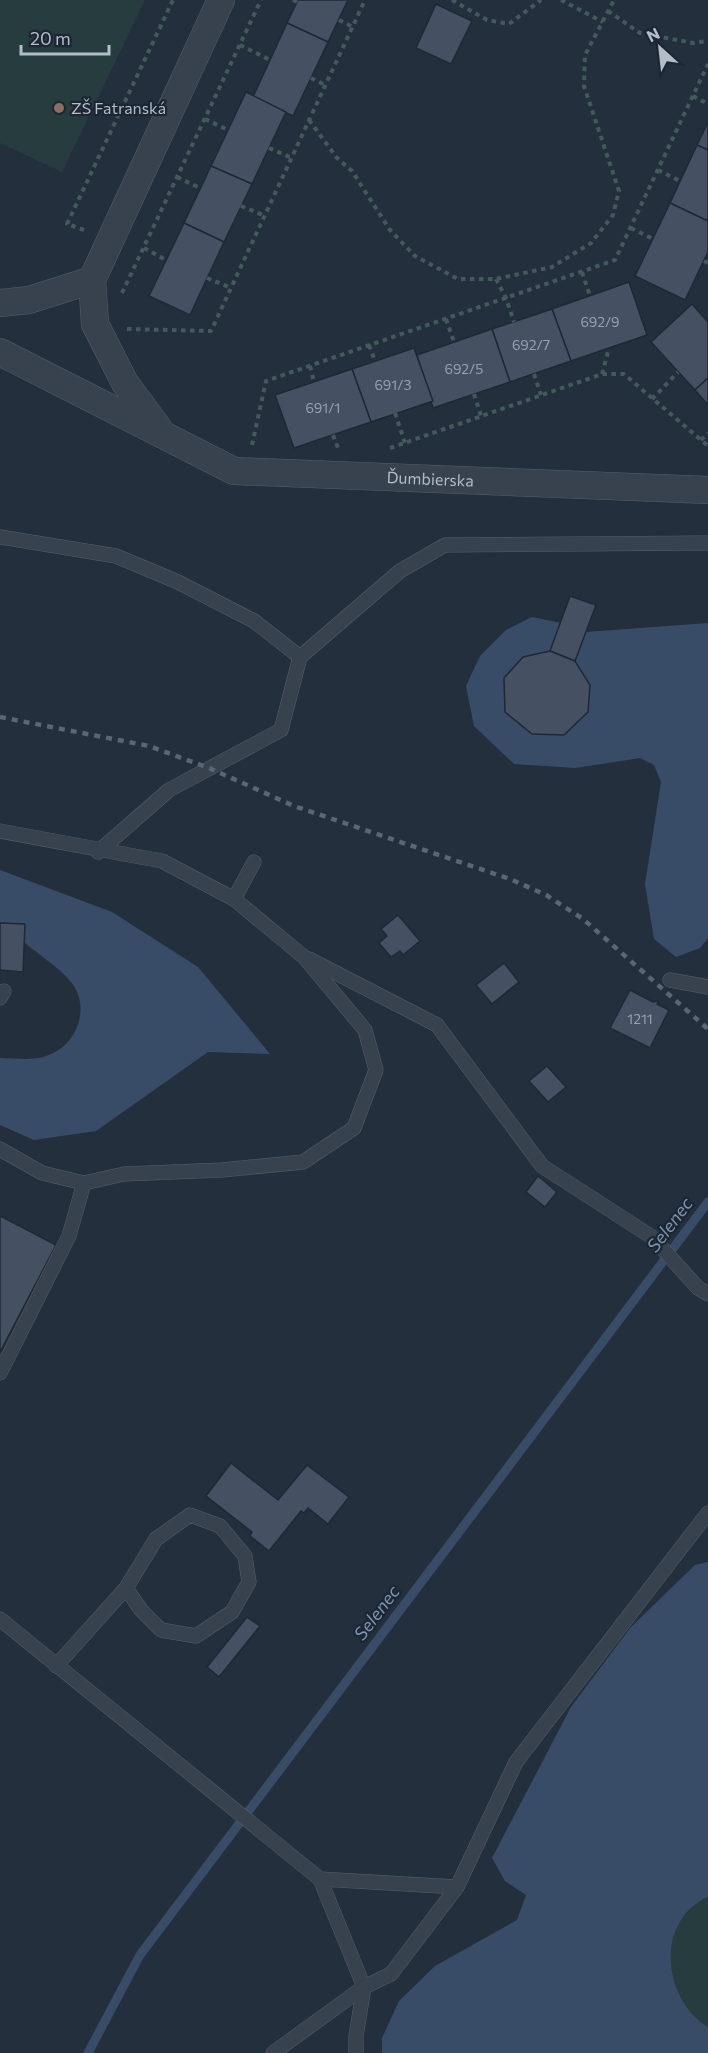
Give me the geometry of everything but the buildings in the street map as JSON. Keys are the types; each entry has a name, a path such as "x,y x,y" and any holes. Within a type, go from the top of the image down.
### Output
{"street":[{"name":"Ďumbierska","path":"162,433 125,383 95,324 92,280 221,0"},
{"path":"0,303 29,300 92,280"},
{"name":"Ďumbierska","path":"0,352 234,471 708,490"}],"lane":[{"path":"0,537 116,556 178,582 254,621 300,657"},
{"path":"98,852 169,790 281,730 300,657 400,571 445,545 708,543"},
{"path":"0,831 98,852 162,861 234,899 304,957 365,1030 376,1071 354,1128 303,1162 222,1170 124,1174 84,1183 42,1173 0,1149"},
{"path":"234,899 254,862"},
{"path":"304,957 437,1025 542,1166 652,1237 703,1291"},
{"path":"670,980 708,987"},
{"path":"0,1373 69,1236 84,1183"},
{"path":"273,2053 364,1987 391,1974 457,1887 516,1762 708,1512"},
{"path":"56,1666 126,1588 156,1539 190,1515 220,1526 245,1556 249,1582 232,1612 196,1636 161,1630 141,1610 126,1588"},
{"path":"0,1619 320,1879 364,1987 356,2036 357,2053"},
{"path":"320,1879 457,1887"}],"path":[{"path":"80,240 86,231 67,224 173,0"},
{"path":"120,297 261,0"},
{"path":"124,329 211,331 365,0"},
{"path":"452,0 487,20 509,24 541,0"},
{"path":"561,0 603,22"},
{"path":"309,120 337,158 352,171 390,230 415,256 458,279 496,279 552,267 591,243 613,215 619,190 584,86 585,55 614,0"},
{"path":"608,11 640,33 693,43 708,41"},
{"path":"339,20 353,27"},
{"path":"240,45 270,60"},
{"path":"251,449 266,381 615,260 708,64"},
{"path":"311,78 326,85"},
{"path":"693,96 708,104"},
{"path":"205,119 228,130"},
{"path":"269,148 291,158"},
{"path":"658,170 680,181"},
{"path":"177,177 200,188"},
{"path":"241,206 265,216"},
{"path":"631,228 653,239"},
{"path":"144,248 166,260"},
{"path":"582,272 590,296"},
{"path":"207,278 231,288"},
{"path":"496,279 506,298 514,322"},
{"path":"446,319 454,342"},
{"path":"369,345 375,362"},
{"path":"602,374 609,348"},
{"path":"310,366 314,382"},
{"path":"652,399 678,372"},
{"path":"534,374 541,395"},
{"path":"383,450 602,374 624,374 708,446"},
{"path":"474,394 481,416"},
{"path":"394,413 405,443"},
{"path":"701,440 708,433"},
{"path":"241,446 260,451"}],"green space":[{"name":"ZŠ Fatranská","path":"0,0 145,0 62,172 0,143"},
{"path":"708,1897 708,2027 693,2015 681,1999 674,1980 671,1961 672,1942 679,1924 691,1908"}],"water":[{"path":"532,617 561,623 550,651 523,657 504,677 505,712 532,734 564,735 588,712 590,685 575,661 586,632 708,623 708,938 700,948 676,957 654,939 645,884 661,782 654,765 640,758 575,768 514,764 474,726 466,686 480,656 506,630"},
{"path":"0,870 112,912 198,967 270,1054 208,1052 96,1131 34,1140 0,1125 0,1058 35,1058 57,1051 66,1044 78,1025 80,1003 71,982 55,966 25,943 25,924 0,923"},
{"path":"708,1562 708,1897 691,1908 679,1924 672,1942 671,1961 674,1980 681,1999 693,2015 708,2027 708,2053 382,2053 382,2038 399,2001 435,1966 517,1920 526,1895 505,1881 492,1858 571,1707 630,1628 695,1565"}],"waterway":[{"name":"Selenec","path":"88,2053 140,1955 708,1202"}],"railway":[{"path":"0,717 149,746 209,768 294,806 510,879 546,895 583,919 708,1029"}],"place":[{"name":"ZŠ Fatranská","path":"59,108"}]}
